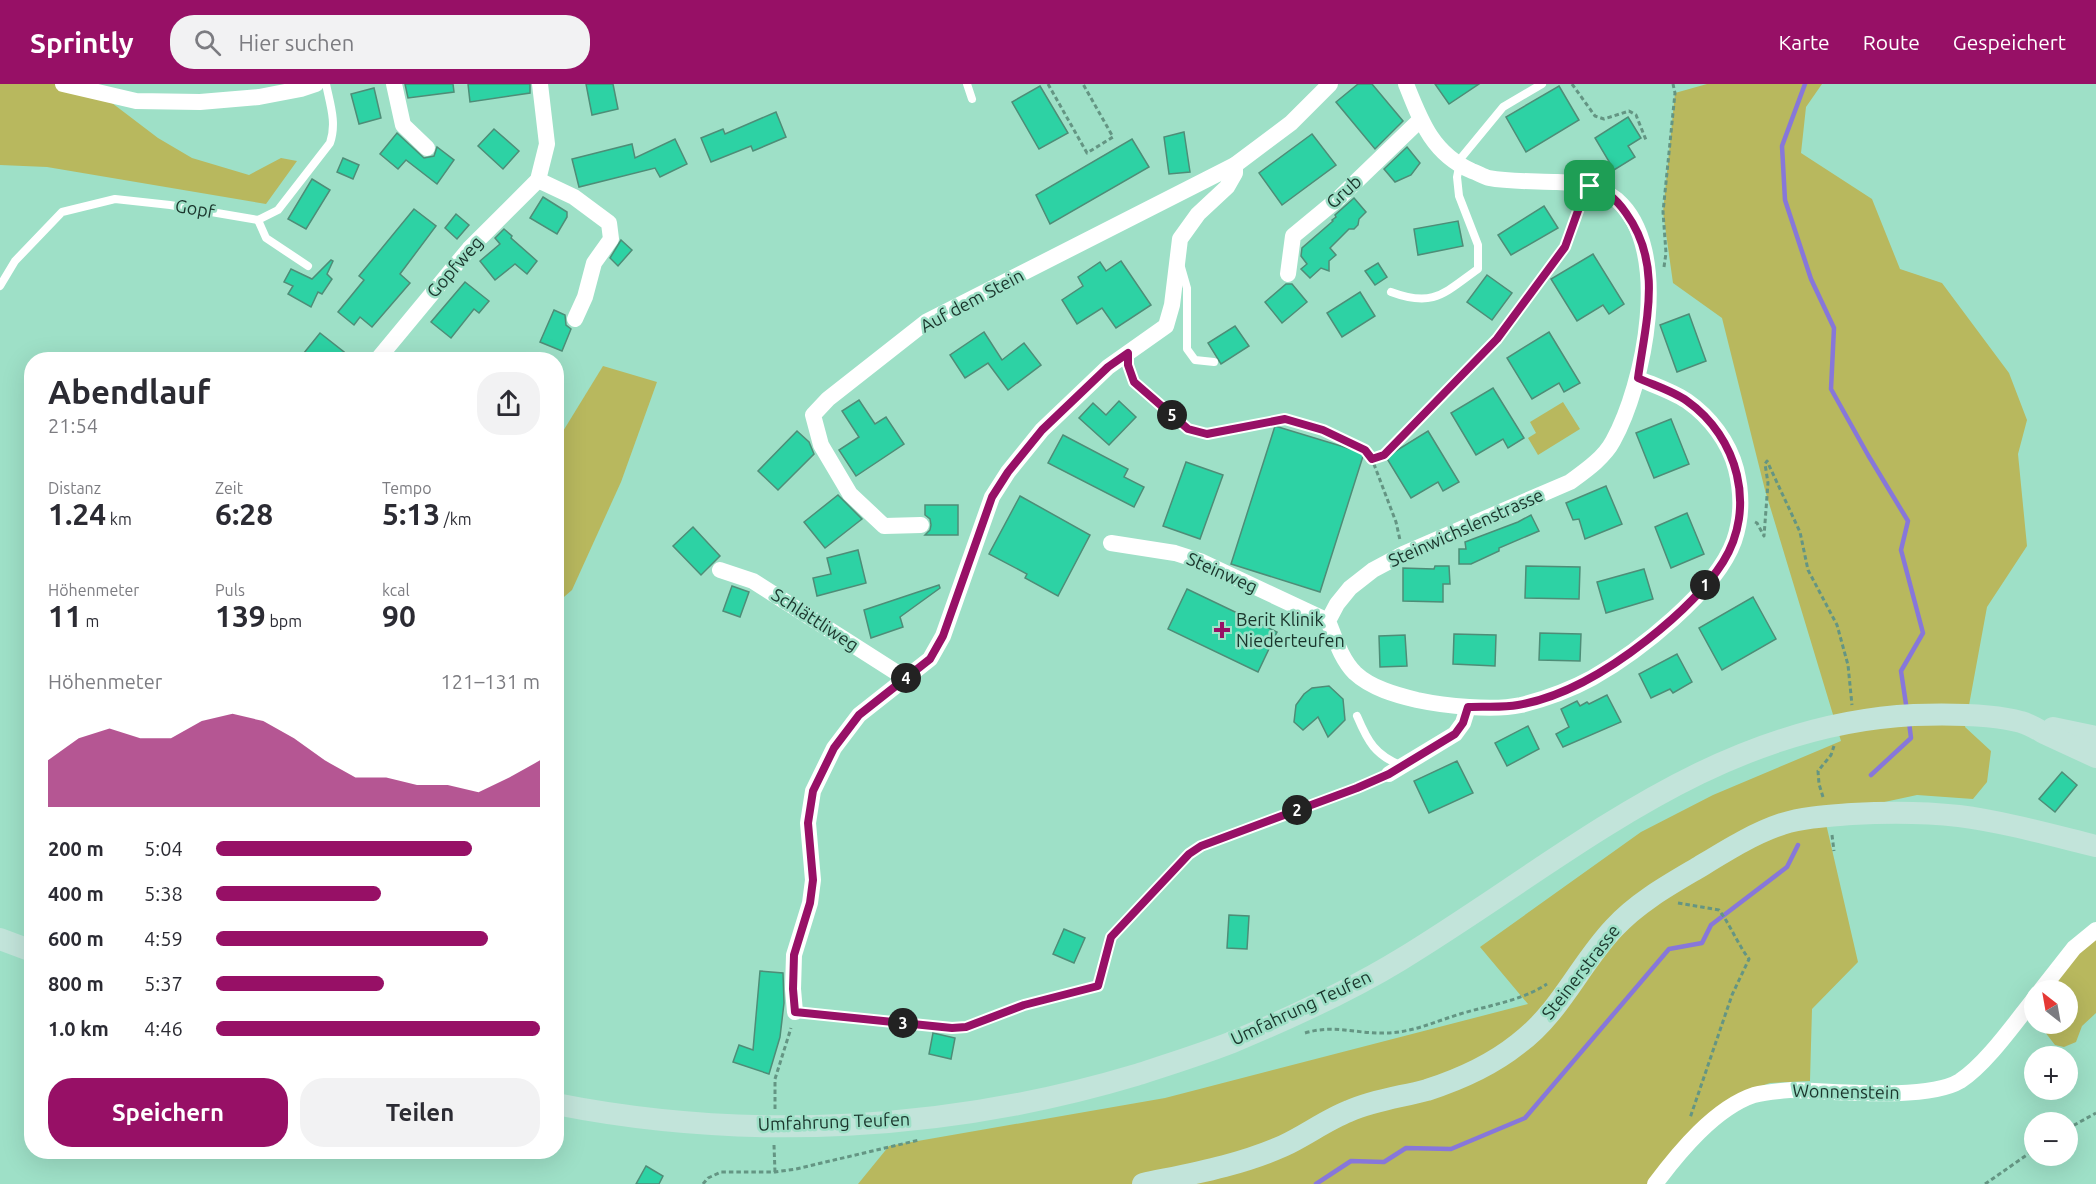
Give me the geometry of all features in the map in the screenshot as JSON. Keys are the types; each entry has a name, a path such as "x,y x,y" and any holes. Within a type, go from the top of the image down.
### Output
{"main road":[{"name":"Umfahrung Teufen","path":"564,1105 657,1120 724,1125 853,1125 899,1121 1036,1101 1108,1083 1225,1045 1344,991 1425,944 1631,810 1702,771 1744,753 1813,730 1853,721 1934,714 2022,722"},
{"path":"2022,722 2096,737"},
{"path":"2022,722 2096,757"},
{"name":"Steinerstrasse","path":"1143,1184 1211,1170 1255,1157 1284,1145 1348,1111 1373,1102 1444,1084 1496,1058 1517,1046 1547,1018 1613,928 1654,894 1759,833 1783,824 1830,816 1913,813 1960,816 2019,827 2096,846"},
{"path":"0,939 24,948"}],"street":[{"path":"63,84 136,101 200,102 259,97 316,84"},
{"path":"394,84 403,124 427,148"},
{"path":"540,84 547,144 538,180 574,197 609,223 611,239 594,262 585,297 575,319"},
{"path":"795,1012 794,955 810,903 813,880 808,823 813,791 834,748 859,715 930,659 943,636 992,497 1008,472 1042,430 1108,367 1166,326 1172,305 1180,239 1198,214 1227,187 1235,173 1235,165 1291,123 1329,84"},
{"name":"Steinwichslenstrasse","path":"1328,621 1337,604 1350,588 1372,570 1402,554 1570,482 1585,471 1612,443 1638,378 1650,304 1647,254 1635,225 1618,201 1598,188 1572,182 1489,178 1460,166 1436,145 1420,120 1406,84"},
{"name":"Grub","path":"1288,274 1293,236 1339,198 1420,120"},
{"name":"Auf dem Stein","path":"921,525 885,526 850,494 821,445 813,415 828,399 927,322 1235,165"},
{"name":"Gopfweg","path":"384,352 469,249 538,180"},
{"path":"1328,621 1343,656 1355,673 1373,685 1407,697 1437,704 1468,707 1518,705 1556,695 1592,678 1631,652 1670,621 1703,587 1723,562 1733,542 1740,518 1740,483 1724,440 1705,416 1685,400 1638,378"},
{"name":"Steinweg","path":"1111,543 1175,553 1200,561 1328,621"},
{"name":"Schlättliweg","path":"720,570 753,581 905,678"},
{"path":"1395,770 1455,734 1463,723 1468,707"},
{"path":"2049,980 2074,948 2096,930"},
{"name":"Wonnenstein","path":"1655,1184 1688,1143 1738,1102 1755,1095 1791,1090 1907,1093 1937,1090 1958,1082 1970,1074 2024,1011"}],"lane":[{"path":"308,266 266,238 258,220 278,210 330,143 334,131 334,118 326,84"},
{"path":"967,84 972,99"},
{"path":"1391,292 1412,300 1439,297 1478,269 1478,245 1459,196 1457,177 1461,158 1503,107 1542,84"},
{"name":"Gopf","path":"0,286 15,261 62,212 116,199 170,205 258,220"},
{"path":"1177,255 1187,288 1186,349 1196,360 1214,362"},
{"path":"1358,716 1363,731 1376,751 1395,770"}],"path":[{"path":"1048,84 1087,153 1113,137 1083,84"},
{"path":"1572,84 1595,116 1604,119 1629,111 1636,115 1646,140"},
{"path":"1662,274 1666,253 1663,212 1675,93 1673,84"},
{"path":"1372,459 1384,455 1497,339 1565,247 1579,208 1590,186"},
{"path":"1128,353 1128,365 1134,382 1188,429 1207,434 1285,419 1323,430 1365,450 1372,459 1396,522 1401,548"},
{"path":"1740,518 1757,523 1764,536 1768,483 1765,464 1767,461 1800,532 1808,570 1837,625 1848,665 1852,708"},
{"path":"1830,816 1819,784 1818,771 1831,755 1837,739"},
{"path":"776,1079 795,1012 952,1028 966,1027 1024,1005 1098,986 1111,937 1189,854 1201,846 1357,788 1395,770"},
{"path":"1688,1143 1686,1130 1732,995 1749,959 1735,940 1729,924 1719,910"},
{"path":"2078,1123 2096,1113"},
{"path":"1985,1184 2024,1157"},
{"path":"704,1184 708,1178 721,1172 775,1172 774,1158"}],"shaded area":[{"path":"0,84 87,84 158,138 192,158 249,175 281,158 297,161 266,204 47,167 0,165"},
{"path":"1707,84 1822,84 1806,107 1801,153 1872,199 1900,269 1942,283 2009,373 2027,420 2018,454 2027,546 1987,607 1965,727 1991,751 1987,782 1973,799 1917,795 1824,815 1858,962 1812,1009 1810,1081 1770,1083 1738,1094 1649,1184 858,1184 889,1146 1165,1098 1528,1004 1480,947 1641,832 1713,795 1841,741 1765,490 1722,318 1673,283 1663,212 1675,93"},
{"path":"603,366 657,382 621,482 572,590 564,597 564,430"},
{"path":"1563,402 1580,429 1538,455 1528,438 1536,433 1530,422"},
{"path":"2096,936 2096,1013 2082,1026 2076,1042 2060,1046 2055,1045 2046,1034 2078,1034 2078,980 2057,980"}],"building":[{"path":"405,84 453,84 454,92 408,98"},
{"path":"468,84 530,84 530,93 470,102"},
{"path":"586,84 613,84 618,109 592,115"},
{"path":"1358,84 1372,84 1403,121 1375,149 1336,102"},
{"path":"1435,84 1479,84 1449,104"},
{"path":"1040,86 1068,133 1039,149 1012,102"},
{"path":"1559,86 1579,120 1526,152 1506,117"},
{"path":"374,88 381,118 359,124 351,94"},
{"path":"776,112 786,137 753,151 751,146 711,162 701,138 723,129 725,134"},
{"path":"1628,117 1641,138 1628,146 1635,157 1614,170 1595,138"},
{"path":"494,129 519,151 503,169 478,146"},
{"path":"1184,132 1190,172 1169,174 1164,137"},
{"path":"397,133 424,158 434,156 437,147 454,160 437,184 406,160 398,169 380,154"},
{"path":"1312,134 1336,165 1282,205 1259,173"},
{"path":"675,139 687,164 660,177 655,168 579,187 572,159 632,144 635,158"},
{"path":"1132,139 1149,167 1050,224 1036,195"},
{"path":"1407,147 1420,163 1411,175 1395,182 1384,169"},
{"path":"343,158 359,165 353,179 337,172"},
{"path":"312,179 330,190 306,229 288,219"},
{"path":"543,197 567,212 567,217 557,234 530,218"},
{"path":"1354,198 1366,212 1354,229 1349,229 1330,248 1336,255 1329,261 1329,271 1321,268 1310,278 1301,269 1307,264 1301,256 1302,248 1333,221 1335,215"},
{"path":"1544,206 1558,228 1511,255 1498,235"},
{"path":"414,209 436,226 400,274 410,283 372,327 360,317 354,325 338,312 364,280 359,276"},
{"path":"456,214 469,225 457,239 445,228"},
{"path":"1458,221 1463,246 1418,255 1414,229"},
{"path":"504,229 537,261 527,274 515,264 495,280 480,261 500,244 495,238"},
{"path":"621,240 632,250 618,266 610,258"},
{"path":"1593,254 1624,304 1609,314 1603,305 1577,321 1551,279"},
{"path":"331,260 333,261 327,274 332,279 322,294 318,292 311,307 288,294 293,286 284,282 291,269 312,279"},
{"path":"1121,261 1151,305 1116,328 1102,308 1077,324 1062,300 1083,286 1078,277 1100,262 1106,271"},
{"path":"1378,263 1387,277 1375,285 1365,271"},
{"path":"1487,275 1512,293 1492,320 1467,302"},
{"path":"465,282 489,301 479,313 474,309 451,338 431,322"},
{"path":"1286,284 1292,284 1307,302 1282,323 1265,302"},
{"path":"1360,292 1375,316 1342,337 1327,313"},
{"path":"554,310 565,315 566,325 571,329 562,351 540,342"},
{"path":"1689,314 1706,361 1677,372 1660,325"},
{"path":"1235,326 1249,346 1221,364 1208,343"},
{"path":"984,332 1002,360 1024,343 1041,365 1008,390 988,363 965,378 950,355"},
{"path":"1549,332 1580,383 1564,392 1559,383 1532,399 1507,358"},
{"path":"320,333 344,352 305,352"},
{"path":"1493,388 1524,438 1508,448 1503,439 1476,455 1451,413"},
{"path":"859,400 875,424 886,417 904,444 856,476 839,450 859,437 842,411"},
{"path":"1119,401 1136,417 1109,445 1079,418 1093,403 1106,415"},
{"path":"1671,419 1689,464 1654,478 1636,433"},
{"path":"1275,426 1364,453 1320,592 1231,564"},
{"path":"797,431 809,442 814,454 778,490 758,471"},
{"path":"1428,431 1459,482 1443,491 1438,482 1411,498 1386,457"},
{"path":"1063,435 1128,469 1124,477 1144,487 1134,507 1048,463"},
{"path":"1186,462 1223,475 1200,539 1163,526"},
{"path":"1606,486 1622,524 1585,539 1579,519 1573,520 1566,503"},
{"path":"838,495 862,519 825,548 804,522"},
{"path":"1020,496 1090,535 1058,596 1025,578 1027,574 989,554"},
{"path":"925,505 958,505 958,535 925,535 931,525 930,519 925,515"},
{"path":"1687,513 1704,554 1671,568 1655,527"},
{"path":"1531,515 1539,531 1499,548 1499,551 1471,564 1459,564 1459,549 1466,549 1465,542"},
{"path":"693,527 720,556 701,575 673,546"},
{"path":"858,550 866,583 817,596 813,578 831,574 827,558"},
{"path":"1435,566 1449,566 1450,584 1443,584 1443,602 1403,601 1403,568 1434,569"},
{"path":"1526,566 1580,567 1579,599 1525,598"},
{"path":"1644,569 1653,599 1606,613 1597,582"},
{"path":"939,585 940,588 900,617 903,627 871,638 864,610"},
{"path":"732,586 749,592 740,617 723,611"},
{"name":"Berit Klinik Niederteufen","path":"1187,589 1277,632 1258,672 1168,629"},
{"path":"1753,597 1776,639 1722,670 1699,628"},
{"path":"1540,633 1581,634 1580,661 1539,660"},
{"path":"1454,634 1496,635 1495,666 1453,664"},
{"path":"1405,635 1407,666 1380,667 1379,636"},
{"path":"1677,654 1692,682 1673,693 1670,689 1651,698 1639,674"},
{"path":"1329,686 1343,699 1345,720 1328,737 1318,717 1303,730 1294,722 1296,705 1312,688"},
{"path":"1607,695 1621,722 1563,747 1556,734 1569,727 1561,709 1577,701 1580,706 1587,702 1589,704"},
{"path":"1528,726 1539,749 1507,766 1495,743"},
{"path":"1457,761 1473,793 1429,813 1414,781"},
{"path":"2062,772 2077,785 2055,812 2039,799"},
{"path":"1229,915 1249,916 1247,949 1227,948"},
{"path":"1064,929 1085,938 1074,963 1053,954"},
{"path":"760,971 783,973 784,1003 780,1037 769,1074 733,1062 739,1045 753,1050"},
{"path":"933,1033 955,1038 951,1059 929,1054"},
{"path":"646,1166 663,1176 659,1184 636,1184"}],"waterway":[{"path":"1805,84 1782,146 1785,200 1811,279 1834,328 1831,389 1908,521 1901,550 1923,633 1901,671 1907,711"},
{"path":"1871,775 1911,738 1909,722"},
{"path":"1316,1184 1351,1161 1384,1162 1406,1148 1451,1149 1525,1118 1669,949 1702,943 1711,925 1787,867 1798,845"}],"place":[{"name":"Berit Klinik Niederteufen","path":"1222,630"}],"route":[{"path":"1590,186 1598,188 1618,201 1635,225 1647,254 1650,304 1638,378 1685,400 1705,416 1724,440 1740,483 1740,518 1733,542 1723,562 1703,587 1670,621 1631,652 1592,678 1556,695 1518,705 1468,707 1463,723 1455,734 1389,774 1201,846 1189,854 1111,937 1098,986 1024,1005 966,1027 952,1028 795,1012 794,955 810,903 813,880 808,823 813,791 834,748 859,715 930,659 943,636 962,587 973,547 992,497 1008,472 1042,430 1108,367 1128,353 1128,365 1134,382 1188,429 1207,434 1285,419 1323,430 1365,450 1372,459 1384,455 1497,339 1565,247 1579,208 1590,186"}]}
